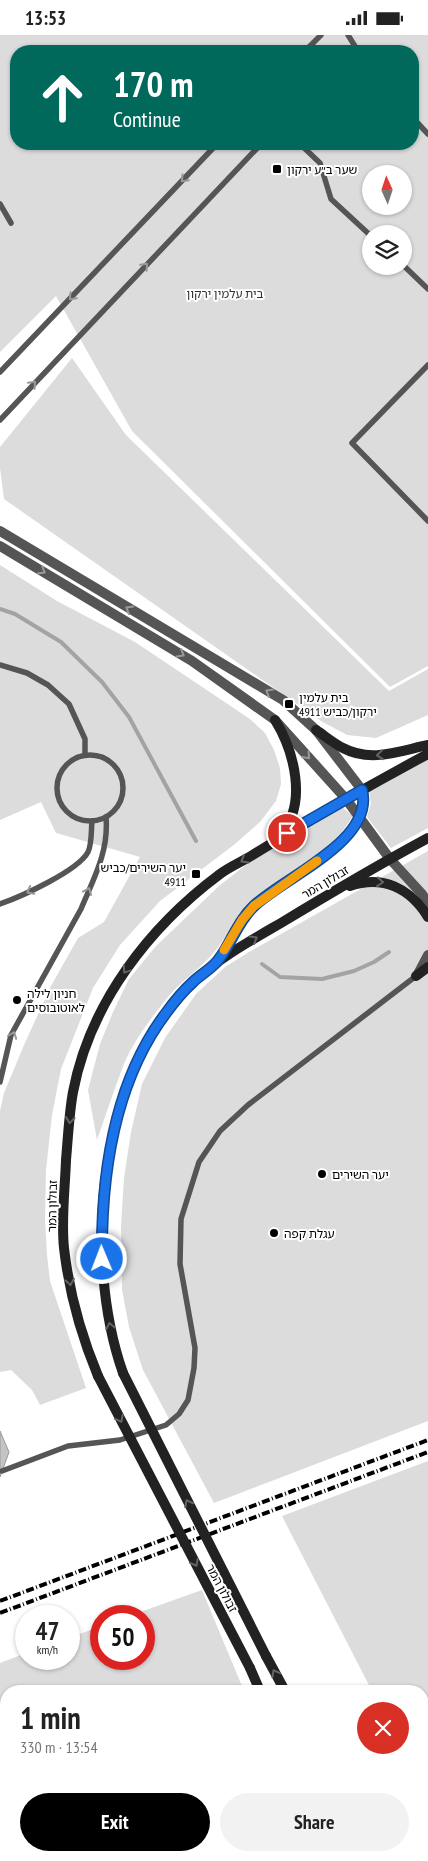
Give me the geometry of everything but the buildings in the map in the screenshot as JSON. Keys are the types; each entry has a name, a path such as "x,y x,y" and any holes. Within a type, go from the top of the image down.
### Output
{"main road":[{"path":"275,720 288,746 295,782 292,817 287,827 278,837"},
{"path":"316,730 341,748 367,756 383,755 428,745"},
{"name":"זבולון המר","path":"257,1685 98,1376 83,1340 73,1299 64,1247 64,1195 73,1092 88,1039 113,991 150,937 170,916 221,873 278,837 428,754"},
{"name":"זבולון המר","path":"282,1685 123,1373 115,1351 107,1312 103,1274 102,1228 105,1186 122,1099 132,1072 154,1030 178,997 218,961 332,892 428,838"},
{"path":"332,892 364,882 386,882 405,891 415,899 428,917"},
{"path":"416,976 428,967"}],"street":[{"path":"0,531 283,700 316,730 362,790 364,802 351,831 331,851 254,906 242,920 218,961"},
{"path":"0,546 192,661 275,720 346,799 390,859 422,894 428,904"},
{"path":"416,976 428,955"}],"lane":[{"path":"311,45 321,35"},
{"path":"419,125 428,135"},
{"path":"0,373 211,150"},
{"path":"0,419 255,150"},
{"path":"306,150 320,163 332,199 362,227"},
{"path":"0,204 11,223"},
{"path":"412,274 428,289"},
{"path":"428,365 352,443 428,521"},
{"path":"0,665 27,673 48,685 70,704 85,739 86,755"},
{"path":"86,755 105,759 120,773 123,793 120,803 106,817 92,821 82,821 68,813 59,801 56,792 57,781 67,764 76,758 86,755"},
{"path":"0,1082 12,1035 81,909 90,888 105,848 106,817"},
{"path":"0,904 36,889 82,859 88,852 92,821"},
{"path":"2,1471 68,1446 120,1440 166,1425 178,1414 188,1400 194,1368 195,1348 180,1264 181,1219 199,1162 220,1131 248,1105 416,976"}],"green space":[{"name":"בית עלמין ירקון","path":"0,35 428,35 428,666 390,687 132,431 56,296 0,352"},
{"path":"72,358 126,435 389,691 428,669 428,715 376,738 347,735 321,721 4,499 0,468 0,447"},
{"path":"0,565 57,601 135,642 250,719 265,733 274,750 280,768 281,784 276,801 260,822 235,844 160,901 120,945 93,988 61,1069 52,1115 46,1170 45,1220 47,1255 50,1281 86,1388 40,1405 32,1390 11,1370 0,1372 0,1111 4,1093 51,986 78,938 104,922 140,857 56,833 41,802 0,820"},
{"path":"428,760 428,828 391,848 367,817 371,803 369,791"},
{"path":"342,807 353,816 338,838 327,848 256,897 243,911 210,957 173,992 150,1021 133,1046 124,1064 97,1140 88,1090 100,1044 129,979 156,946 219,886 251,861"},
{"path":"428,851 428,1421 214,1503 143,1370 129,1327 122,1290 121,1226 124,1178 131,1132 142,1084 165,1038 196,994 225,967"},
{"path":"428,1461 428,1685 369,1685 282,1516"},
{"path":"202,1590 242,1685 0,1685 0,1663 15,1657 15,1670 80,1670 80,1634 90,1630 90,1670 155,1670 155,1607"}],"waterway":[{"path":"0,609 15,614 61,642 102,682 129,717 196,841"},
{"path":"262,964 280,977 322,979 354,971 374,962 389,952"}],"railway":[{"path":"0,1601 428,1440"},
{"path":"0,1613 428,1452"}],"slow traffic":[{"path":"224,950 242,920 254,906 317,861"}],"place":[{"name":"שער ב״ע ירקון","path":"277,169"},
{"name":"בית עלמין ירקון/כביש 4911","path":"289,704"},
{"name":"יער השירים/כביש 4911","path":"196,874"},
{"name":"חניון לילה לאוטובוסים","path":"17,1000"},
{"name":"יער השירים","path":"322,1174"},
{"name":"עגלת קפה","path":"274,1233"}],"route":[{"path":"102,1259 105,1186 110,1154 122,1099 145,1045 165,1013 178,997 218,961 242,920 254,906 331,851 351,831 363,809 362,790 287,833"}]}
